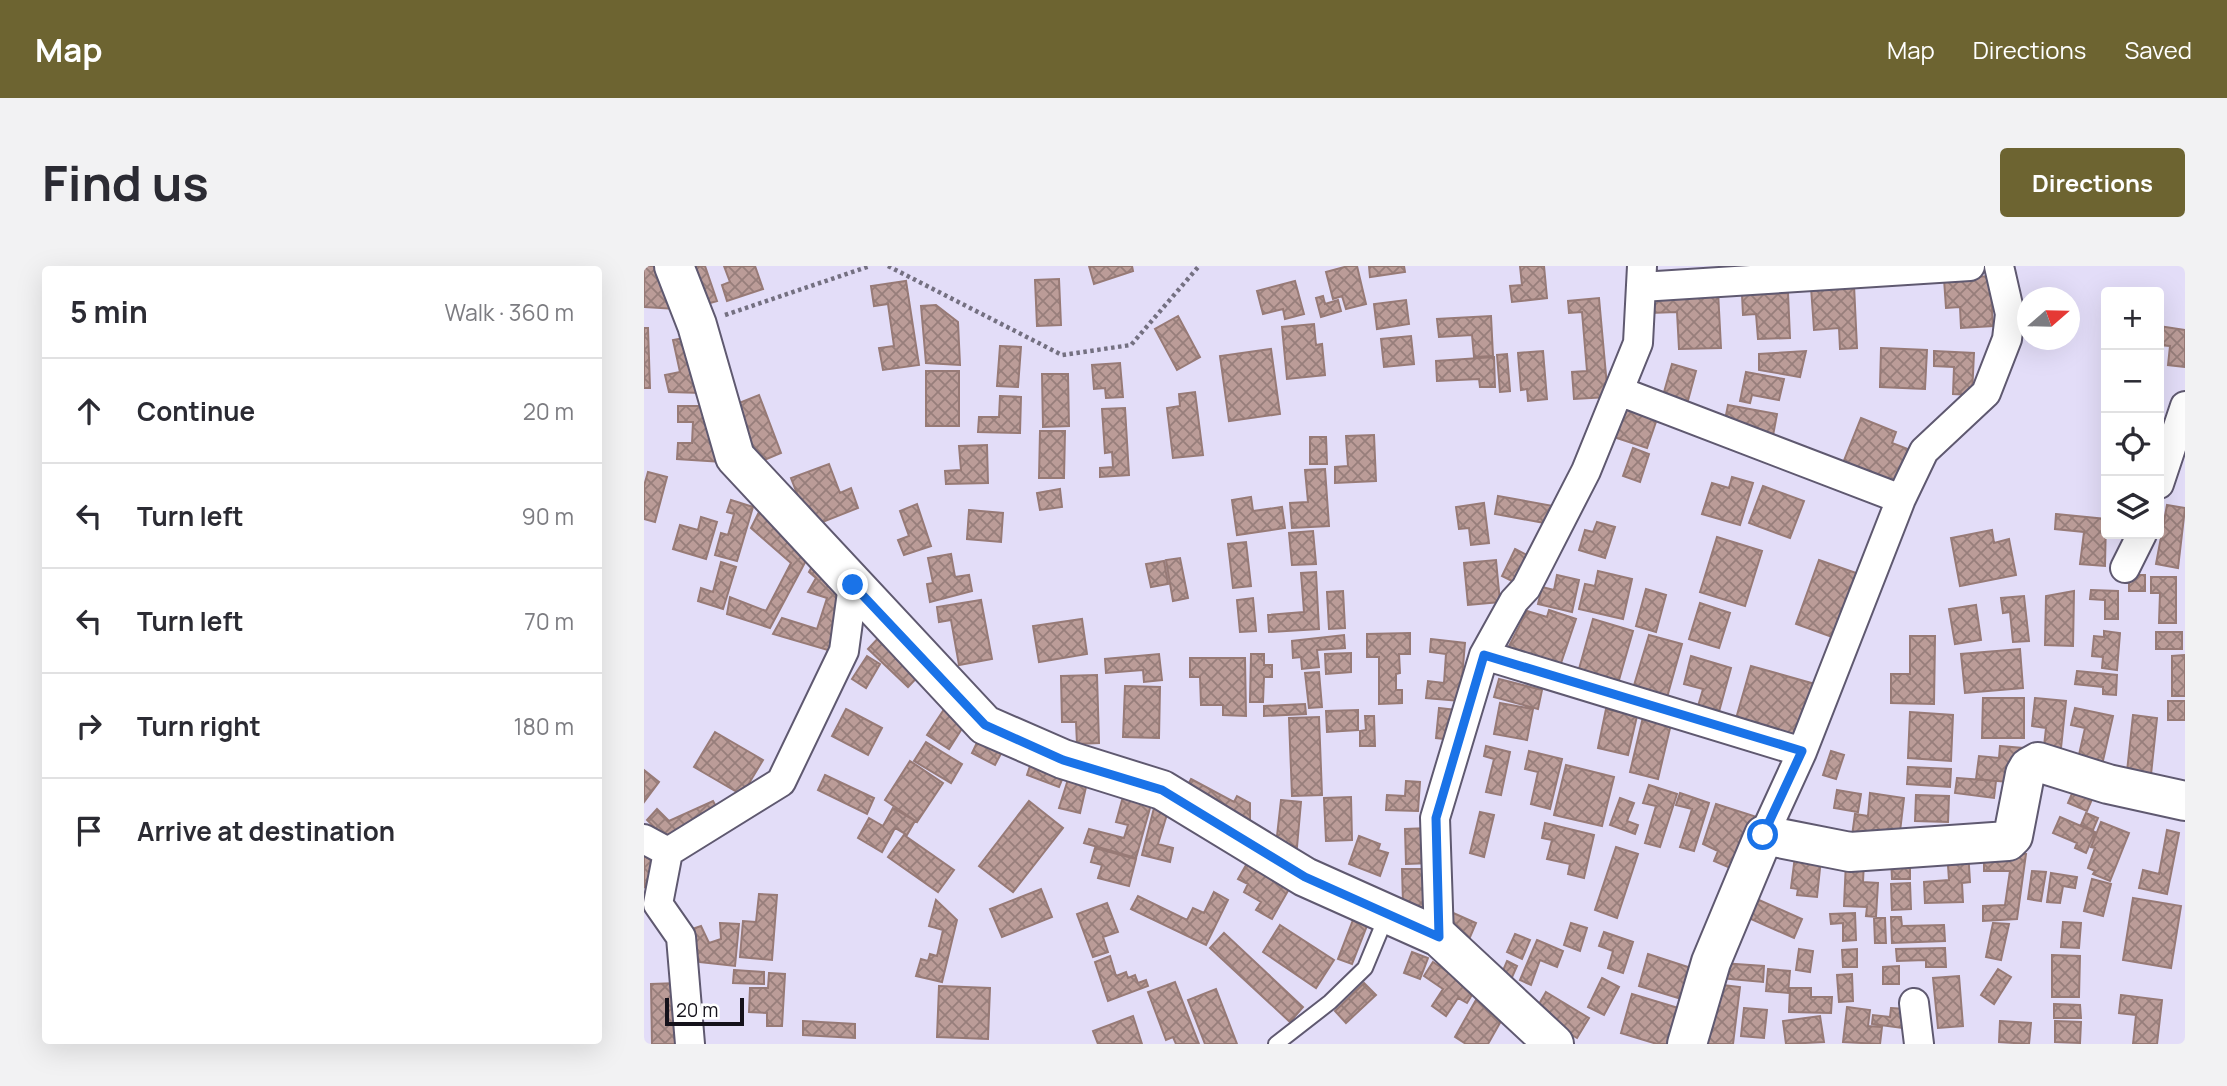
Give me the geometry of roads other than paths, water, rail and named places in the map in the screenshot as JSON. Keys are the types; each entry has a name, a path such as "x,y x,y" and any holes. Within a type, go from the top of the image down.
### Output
{"street":[{"path":"674,266 696,325 735,457 985,725 1063,760 1162,790 1305,877 1439,937 1554,1044"},
{"path":"1439,937 1436,818 1484,655 1514,601 1527,588 1586,471 1638,343 1641,277 1970,266"},
{"path":"1687,1044 1711,962 1763,835 1802,751 1901,499 1924,451 1986,393 2007,339 2010,314 1999,266"},
{"path":"1619,391 1901,499"},
{"path":"2162,476 2185,406"},
{"path":"2125,568 2140,539"},
{"path":"690,1044 681,937 659,904 656,845 781,782 844,651 853,585"},
{"path":"1484,655 1802,751"},
{"path":"1763,835 1850,852 2008,841 2013,836 2025,774 2029,767 2038,762 2108,784 2185,801"},
{"path":"1914,1003 1919,1044"}],"lane":[{"path":"1276,1044 1330,1002 1365,968 1387,914"}]}
